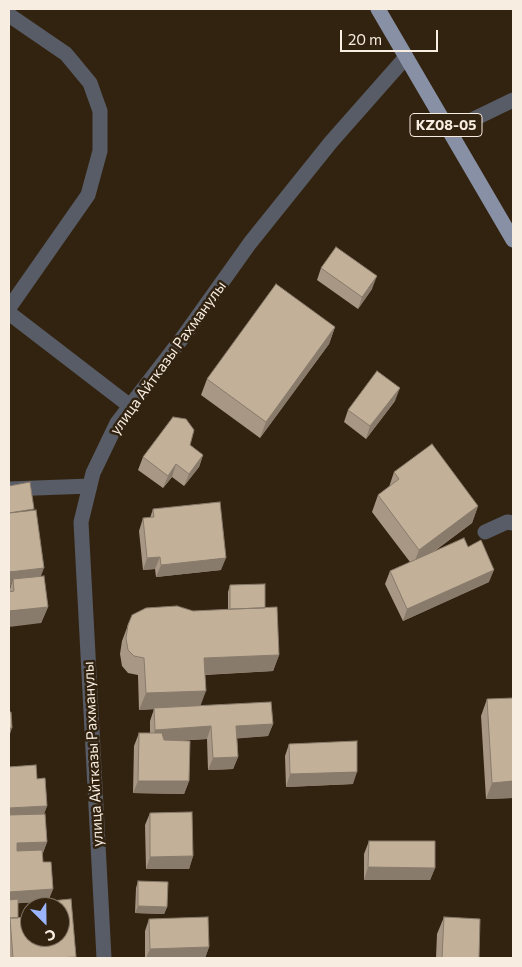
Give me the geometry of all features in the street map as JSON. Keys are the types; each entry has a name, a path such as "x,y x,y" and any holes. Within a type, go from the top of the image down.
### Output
{"main road":[{"name":"KZ08-05","path":"378,9 513,240"}],"street":[{"path":"9,15 66,54 90,83 100,111 100,151 88,195 9,308"},
{"name":"улица Айтказы Рахманулы","path":"104,958 81,522 93,473 117,423 184,337 250,243 330,142 406,57"},
{"path":"449,131 513,100"},
{"path":"9,314 130,406"},
{"path":"9,489 90,486"},
{"path":"485,532 507,522 513,523"}],"building":[{"path":"336,247 377,276 362,297 321,268"},
{"path":"276,284 335,327 266,422 207,379"},
{"path":"377,371 400,388 370,426 348,410"},
{"path":"173,417 186,419 194,430 190,445 203,455 189,474 176,464 168,476 143,457"},
{"path":"432,444 478,506 419,550 378,495 399,479 394,472"},
{"path":"30,482 34,509 9,513 9,486"},
{"path":"220,502 226,558 161,565 160,557 147,558 143,518 154,517 153,509"},
{"path":"36,510 44,568 9,572 9,513"},
{"path":"464,538 468,547 481,540 494,570 407,609 390,571"},
{"path":"44,576 48,607 9,611 9,592 14,591 13,579"},
{"path":"265,584 265,608 230,609 230,585"},
{"path":"177,606 193,611 277,607 279,655 204,658 206,691 146,693 144,658 134,656 128,650 126,638 128,625 132,615 146,608"},
{"path":"513,698 513,781 492,783 487,699"},
{"path":"271,702 273,724 236,726 238,757 213,758 211,726 155,730 154,708"},
{"path":"9,712 11,712 12,728 9,728"},
{"path":"139,733 162,733 164,740 190,741 189,781 138,781"},
{"path":"357,741 357,772 290,774 289,744"},
{"path":"36,765 37,779 45,778 47,806 9,808 9,767"},
{"path":"192,812 193,856 150,857 150,813"},
{"path":"45,814 47,842 17,843 17,851 42,850 43,862 51,862 53,889 9,892 9,815"},
{"path":"369,841 435,841 435,868 368,867"},
{"path":"138,881 168,882 167,907 138,906"},
{"path":"18,899 18,918 9,918 9,900"},
{"path":"70,899 76,957 13,958 10,918 20,918 20,947 70,947"},
{"path":"208,917 209,947 150,949 149,919"},
{"path":"444,917 480,919 479,958 442,958"}]}
